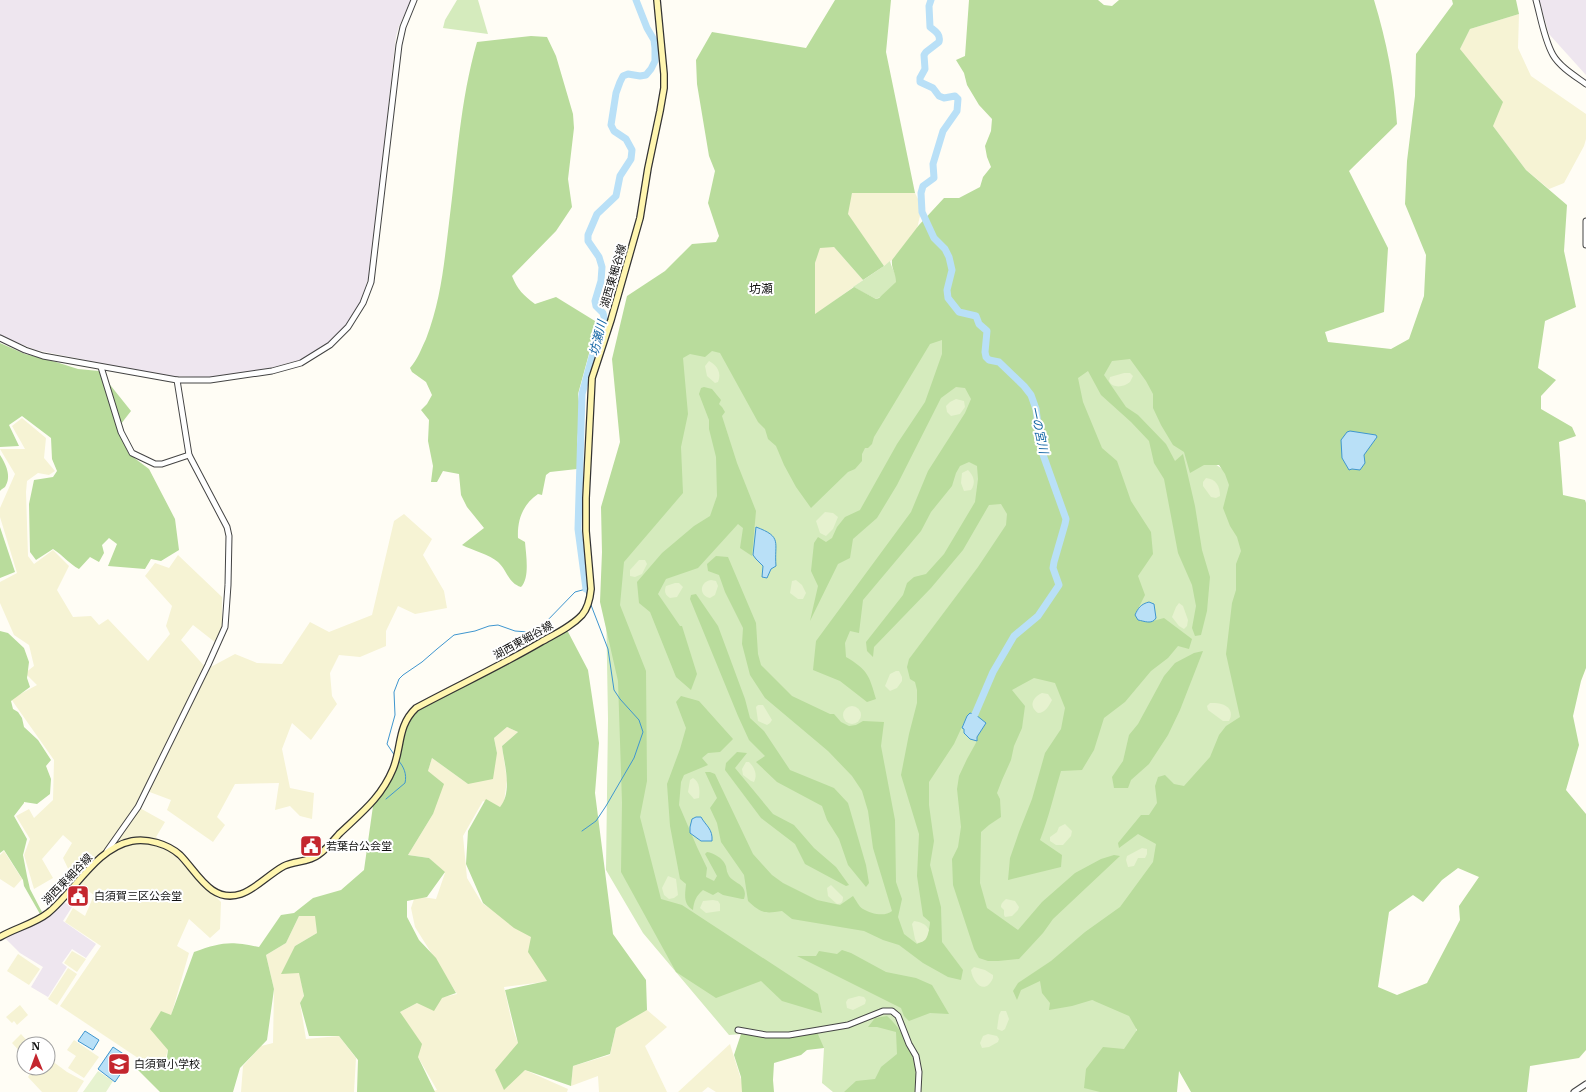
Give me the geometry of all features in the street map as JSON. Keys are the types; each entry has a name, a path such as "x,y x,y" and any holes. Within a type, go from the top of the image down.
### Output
{"main road":[{"name":"湖西東細谷線","path":"0,937 47,914 64,899 107,851 119,844 130,841 151,841 173,850 179,854 208,888 215,893 231,896 246,892 284,866 317,856 375,800 386,783 393,768 403,726 410,714 416,708 521,654 568,627 581,616 587,608 590,597 590,589 586,531 586,498 592,378 611,320 640,218 648,168 660,111 664,88 664,74 658,0"}],"street":[{"path":"0,338 25,350 43,356 177,380 210,380 272,371 301,363 330,345 348,327 363,303 371,282 399,45 403,27 414,0"},
{"path":"1536,0 1545,35 1553,55 1566,69 1586,84"},
{"path":"1586,221 1586,244"},
{"path":"101,367 121,432 132,453 154,464 162,464 190,455"},
{"path":"107,851 138,807 208,665 225,627 229,536 227,527 190,455 177,380"},
{"path":"738,1030 766,1035 789,1035 848,1025 883,1011 892,1011 898,1016 909,1044 916,1056 919,1072 918,1092"},
{"path":"1574,1092 1586,1084"}],"shaded area":[{"path":"0,0 412,0 399,26 396,36 370,273 360,303 344,328 324,346 303,359 263,370 211,377 164,376 36,350 0,336"},
{"path":"1539,0 1586,0 1586,75 1549,34"},
{"path":"1519,14 1518,48 1531,76 1586,114 1586,139 1584,146 1564,183 1549,189 1526,170 1493,126 1460,49 1470,29"},
{"path":"852,193 915,193 922,207 917,229 892,260 884,266 846,212"},
{"path":"819,247 834,247 863,280 815,315 815,263"},
{"path":"22,418 46,438 44,458 55,471 49,475 38,473 27,481 28,556 34,564 53,550 69,566 57,590 73,617 91,616 99,625 108,619 148,661 170,634 166,626 172,606 145,576 155,563 169,568 178,555 222,597 222,627 216,643 193,625 181,640 207,669 235,654 257,663 282,664 310,622 329,632 372,615 394,521 404,514 432,539 423,555 444,591 447,608 415,614 398,606 386,631 386,646 360,657 339,655 330,673 332,696 337,704 311,740 292,723 282,749 290,788 314,793 312,819 300,816 290,806 275,810 279,783 235,784 217,817 225,825 213,842 167,810 171,800 147,791 138,807 165,822 156,837 221,902 220,929 210,938 189,919 177,946 189,953 171,1016 161,1011 169,1046 163,1067 141,1060 60,1006 101,946 65,922 73,908 85,916 94,895 74,881 63,858 72,843 63,835 42,859 53,878 34,889 24,855 30,839 16,816 29,809 34,818 53,800 54,760 11,699 37,685 25,673 34,666 29,645 14,635 0,603 0,582 17,573 0,517 0,508 15,474 0,449 25,449 12,426"},
{"path":"507,727 518,732 502,746 507,780 504,802 500,807 483,801 463,836 467,878 482,903 532,937 551,981 504,987 514,1032 525,1070 568,1089 567,1092 430,1092 437,1090 418,1057 400,1012 417,1003 457,994 415,927 411,908 415,896 436,899 445,873 429,858 408,855 433,814 428,771 432,758 468,784 497,753 494,738"},
{"path":"4,851 22,879 14,888 0,879 0,855"},
{"path":"64,902 72,907 63,921 96,944 86,958 72,949 62,963 67,967 48,997 31,987 43,967 20,953 5,938 51,916"},
{"path":"299,916 316,916 317,933 295,946 304,997 300,1003 306,1039 339,1036 356,1058 354,1092 241,1092 243,1066 261,1046 273,1043 274,989 266,955 286,943"},
{"path":"72,951 86,959 77,972 64,963"},
{"path":"18,954 40,969 29,985 7,971"},
{"path":"68,968 77,974 57,1005 48,999"},
{"path":"20,1005 28,1015 17,1025 14,1021 12,1023 6,1017"},
{"path":"647,1010 667,1027 645,1046 667,1092 599,1092 598,1076 571,1086 573,1066 610,1055 617,1023"},
{"path":"16,1039 16,1047 12,1043"},
{"path":"74,1040 99,1057 84,1078 68,1068 76,1056 67,1050"},
{"path":"730,1044 745,1092 716,1092 708,1087 702,1092 678,1092"},
{"path":"56,1064 84,1081 77,1092 42,1092 28,1077 56,1076"}],"green space":[{"path":"457,0 478,0 488,34 443,28 445,20"},
{"path":"835,0 891,0 886,52 915,193 852,193 848,214 884,266 863,280 834,247 820,248 815,263 815,314 854,287 876,299 879,298 896,282 892,260 919,225 944,198 959,198 980,187 983,177 991,167 985,146 991,131 992,119 979,105 967,85 964,73 956,60 965,56 969,0 1098,0 1104,5 1112,6 1119,0 1374,0 1383,31 1389,61 1397,124 1349,171 1388,248 1384,312 1325,332 1328,342 1391,349 1409,339 1424,296 1426,255 1405,204 1407,161 1415,96 1416,54 1453,4 1452,0 1516,0 1519,14 1470,29 1460,49 1503,102 1493,126 1526,170 1567,205 1564,251 1576,307 1545,321 1538,368 1556,380 1541,396 1541,409 1572,427 1576,436 1559,442 1563,495 1585,500 1586,503 1586,668 1581,681 1573,716 1579,745 1566,790 1586,814 1586,1050 1579,1058 1530,1066 1527,1092 1191,1092 1179,1071 1177,1092 1100,1092 1084,1088 1086,1069 1103,1047 1124,1049 1137,1030 1129,1016 1092,1000 1072,1006 1049,1010 1050,1003 1042,993 1040,981 1021,990 1017,1000 1013,991 1018,983 1051,961 1085,932 1120,907 1153,862 1156,844 1138,834 1119,848 1118,843 1141,815 1149,815 1157,803 1155,786 1158,777 1165,775 1174,784 1184,786 1210,757 1219,735 1226,726 1240,717 1226,654 1232,603 1236,590 1236,564 1241,551 1237,537 1230,526 1223,508 1229,485 1225,474 1219,465 1204,465 1190,473 1184,452 1173,445 1161,425 1153,408 1153,394 1146,381 1130,359 1112,361 1104,375 1126,407 1138,415 1166,444 1175,461 1183,454 1195,506 1202,550 1210,577 1207,611 1201,635 1195,636 1192,628 1196,606 1192,585 1178,553 1164,479 1154,463 1149,441 1131,422 1101,395 1088,371 1078,378 1083,402 1102,448 1117,461 1131,501 1151,532 1153,554 1138,576 1145,595 1135,615 1149,622 1164,618 1192,639 1189,649 1178,646 1168,658 1151,671 1125,702 1104,718 1094,750 1082,770 1061,771 1040,840 1062,855 1061,867 1008,880 1010,858 1032,799 1045,753 1061,729 1065,708 1055,683 1034,678 1012,690 1025,706 1022,728 1014,746 1011,760 997,793 1000,799 1001,817 981,832 980,883 987,908 1018,930 1042,902 1075,873 1101,859 1114,855 1120,856 1053,919 1043,933 1019,959 988,961 979,958 974,949 953,885 952,859 958,847 961,827 957,789 959,776 977,741 977,737 986,723 976,715 967,716 954,744 929,782 929,805 934,841 930,865 941,907 942,942 963,970 961,980 948,977 923,963 899,945 883,940 864,931 792,919 782,911 763,912 748,901 744,875 721,842 717,823 710,808 717,798 705,772 715,774 753,854 772,875 783,883 817,900 840,905 853,896 859,905 866,911 886,914 892,911 873,848 868,811 862,791 852,776 828,751 765,698 750,675 742,644 743,628 725,592 719,575 708,571 707,564 716,556 728,557 756,623 758,654 761,665 792,696 830,714 834,714 841,722 849,726 856,725 863,721 884,722 881,746 895,820 896,882 902,899 898,917 904,934 917,944 925,938 928,932 930,922 923,916 917,876 919,834 901,775 917,703 917,690 915,682 910,679 907,667 909,659 978,567 1006,525 1007,514 1001,504 989,505 963,550 931,588 874,647 873,657 867,651 866,642 903,595 907,583 914,577 926,574 944,554 975,502 978,479 977,466 969,462 960,466 952,486 931,512 921,531 863,600 859,633 850,631 845,643 846,657 867,674 876,699 867,702 840,681 813,670 816,641 911,512 928,471 965,413 971,399 965,388 956,387 941,398 897,485 877,518 853,539 850,558 838,564 810,621 818,586 811,571 814,543 818,537 826,542 832,538 837,527 845,517 860,510 897,444 925,402 942,354 942,340 930,344 874,437 872,444 868,448 865,448 862,454 862,461 855,469 848,472 811,508 796,487 776,446 768,439 765,429 758,422 720,353 712,351 705,357 690,354 683,358 688,414 681,447 683,493 624,562 620,605 646,671 647,781 640,817 661,899 682,905 818,994 822,1013 782,1001 761,981 716,998 676,972 621,872 622,802 618,681 600,602 602,552 601,507 620,442 612,359 627,296 665,271 692,244 716,242 719,236 708,203 715,171 709,156 697,84 696,60 712,32 806,48","holes":["1458,868 1479,877 1459,906 1460,920 1427,983 1397,995 1378,987 1389,912 1413,895 1423,902 1442,880"]},
{"path":"531,36 547,37 556,56 573,114 574,128 568,179 572,207 556,231 512,276 521,292 535,304 556,297 595,321 593,339 578,394 580,410 577,444 577,469 550,472 546,475 542,495 538,494 533,498 522,513 518,538 525,542 527,566 526,578 521,587 513,583 495,559 462,545 484,528 467,507 461,495 459,474 443,471 437,482 431,482 433,466 428,441 429,420 421,410 427,404 432,395 426,382 412,372 410,368 417,358 426,339 439,296 463,109 471,64 477,42"},
{"path":"890,261 896,276 896,280 893,287 887,293 876,299 853,287 884,266"},
{"path":"1128,330 1206,458 1230,474 1253,570 1250,722 1092,1000 1133,1009 1143,1070 1126,1092 833,1092 822,1083 824,1048 798,1048 741,1034 729,1035 643,933 606,870 608,719 606,604 681,332 908,339"},
{"path":"0,343 25,354 78,369 99,371 131,411 117,429 129,454 149,469 175,519 179,550 161,561 151,559 145,569 108,566 117,544 109,538 102,545 104,553 99,562 90,557 79,569 53,549 36,560 30,552 29,504 34,480 53,477 57,471 52,459 51,438 22,416 9,425 19,446 0,447"},
{"path":"709,361 719,372 718,382 715,383 707,376 705,366"},
{"path":"1130,373 1133,376 1128,384 1116,386 1111,384 1109,381 1110,377"},
{"path":"704,387 712,389 721,400 719,404 725,412 722,416 737,463 756,511 752,556 740,548 743,528 738,524 698,568 666,579 658,594 680,626 682,626 697,674 691,690 676,677 650,612 639,603 637,582 662,553 694,526 710,516 717,496 716,457 709,429 709,420 699,394 701,388"},
{"path":"956,399 964,401 965,407 960,414 951,416 947,412 946,406"},
{"path":"0,455 6,466 8,479 5,487 0,491"},
{"path":"968,470 973,477 974,482 971,490 964,491 961,483 962,473"},
{"path":"1206,478 1215,481 1219,489 1220,496 1216,498 1211,497 1203,486 1203,482"},
{"path":"825,512 833,513 838,517 833,529 826,536 820,533 816,521"},
{"path":"0,527 15,572 0,578"},
{"path":"639,560 645,560 647,564 642,574 635,577 630,576 630,570"},
{"path":"711,580 716,581 718,586 715,595 710,598 704,595 702,589 704,583"},
{"path":"796,580 802,585 806,593 803,599 798,599 790,593 792,581"},
{"path":"679,583 683,587 677,597 670,598 665,593 666,586"},
{"path":"696,594 718,626 745,699 750,718 764,731 790,770 834,788 848,803 866,865 869,883 866,887 848,865 839,839 827,820 822,806 777,782 756,762 765,756 749,740 738,716 690,599 691,595"},
{"path":"1179,603 1183,606 1188,620 1187,626 1184,629 1179,626 1172,617"},
{"path":"566,628 588,670 599,743 595,793 613,934 646,980 647,1010 616,1028 610,1054 573,1066 571,1086 525,1070 504,1090 495,1070 518,1043 505,990 547,981 528,952 531,937 514,928 483,903 466,864 468,831 486,799 500,807 504,801 507,777 502,746 518,732 507,727 494,738 497,753 493,779 468,784 432,758 428,771 444,784 433,814 408,855 429,858 445,872 427,897 407,901 407,917 419,940 436,958 456,993 442,998 434,1011 417,1003 400,1012 422,1044 418,1057 435,1092 357,1092 358,1060 339,1036 309,1036 300,1003 304,996 299,973 281,974 295,946 317,933 315,916 299,916 286,943 266,955 274,989 267,1040 240,1068 233,1092 160,1092 137,1069 141,1060 165,1070 168,1050 150,1029 161,1011 171,1015 194,952 219,944 233,943 259,947 281,915 294,913 313,898 341,890 364,870 373,806 386,783 399,742 413,711"},
{"path":"0,631 8,633 24,648 29,662 27,678 30,687 11,701 13,709 18,712 22,718 24,727 38,740 51,760 46,766 51,779 50,794 37,804 24,802 14,816 27,839 23,855 30,889 42,912 40,914 24,886 23,880 4,850 0,853"},
{"path":"1203,651 1180,710 1168,735 1149,764 1131,780 1128,788 1114,788 1112,777 1123,761 1129,735 1138,724 1164,676 1175,663 1194,653"},
{"path":"899,671 902,681 897,688 890,691 885,686 890,674"},
{"path":"1042,693 1048,694 1052,700 1045,710 1038,713 1032,705 1034,699"},
{"path":"681,696 699,701 733,739 720,752 708,753 702,758 708,765 684,775 681,782 679,805 707,868 706,877 714,881 717,876 705,854 707,852 722,860 726,865 727,873 742,887 745,894 744,899 742,899 723,895 718,892 713,895 703,890 696,899 693,910 686,902 686,884 680,879 670,826 667,784 686,728 676,702"},
{"path":"1210,703 1219,703 1227,706 1231,712 1229,721 1223,721 1208,710 1207,706"},
{"path":"758,705 763,705 772,720 767,725 758,721 756,707"},
{"path":"852,706 858,709 861,715 858,721 852,724 846,721 843,715 846,709"},
{"path":"737,752 747,753 735,768 773,814 794,825 814,848 836,867 849,885 846,886 805,864 795,844 761,818 725,770 726,763"},
{"path":"746,762 749,762 755,771 756,776 754,782 743,775 742,769"},
{"path":"693,778 698,784 699,790 699,798 694,799 688,792 690,780"},
{"path":"1065,824 1072,831 1071,836 1063,845 1056,845 1050,841 1050,837 1057,832 1059,827"},
{"path":"1142,848 1147,849 1145,858 1138,858 1134,866 1128,867 1126,860 1127,856"},
{"path":"668,876 676,879 678,895 669,899 664,895 662,888"},
{"path":"831,885 843,897 841,903 837,904 828,896 827,888"},
{"path":"1006,899 1015,901 1019,907 1012,916 1005,917 1004,910 1001,907"},
{"path":"703,901 718,901 720,904 720,911 706,913 700,908"},
{"path":"914,921 923,924 929,930 927,937 922,942 917,943 915,939 912,924"},
{"path":"842,950 851,953 886,972 916,978 932,985 949,1014 930,1013 909,1021 904,1016 901,1008 797,956 816,956 819,951 837,954"},
{"path":"974,967 985,970 993,975 990,983 983,987 977,983 971,970"},
{"path":"859,996 864,997 866,1000 865,1004 853,1010 847,1008 846,1002 848,999"},
{"path":"1001,1011 1006,1011 1009,1019 1005,1029 1002,1031 997,1029"},
{"path":"887,1016 905,1039 910,1050 919,1088 917,1092 844,1092 856,1081 875,1079 881,1067 897,1054 896,1032 877,1027 868,1027 875,1018"},
{"path":"817,1032 824,1048 807,1050 801,1055 774,1063 774,1092 742,1092 741,1077 734,1055 741,1034 769,1037"},
{"path":"988,1034 997,1036 999,1039 998,1042 989,1047 982,1048 980,1043 983,1036"},
{"path":"98,1071 113,1081 106,1092 83,1092"}],"water":[{"path":"1350,431 1376,435 1377,437 1364,455 1365,463 1360,470 1349,470 1342,458 1341,440 1347,432"},
{"path":"756,527 770,534 774,537 775,541 776,566 771,569 767,578 762,577 763,566 753,555"},
{"path":"1149,602 1154,604 1156,618 1150,622 1138,620 1135,615 1137,610 1142,605"},
{"path":"970,713 976,715 986,723 977,737 977,741 970,739 964,733 964,729 962,728 967,716"},
{"path":"701,817 709,828 712,841 701,841 690,833 692,819"},
{"path":"85,1031 99,1040 93,1050 78,1041"},
{"path":"113,1047 125,1055 122,1059 128,1063 115,1082 98,1069"}],"waterway":[{"name":"坊瀬川","path":"586,589 578,529 582,394 592,357 605,321 603,313 596,306 595,301 601,281 602,267 599,257 588,241 588,235 597,214 616,196 620,176 631,159 632,150 626,139 614,131 611,125 616,93 620,82 623,76 628,74 640,76 646,75 655,61 654,40 647,28 636,0"},
{"name":"一の宮川","path":"931,0 929,6 930,27 937,33 939,42 924,55 925,69 920,78 920,82 933,88 939,96 944,98 955,96 958,99 957,111 943,131 933,164 934,178 923,186 921,193 922,212 934,238 945,249 949,257 952,270 947,290 948,298 959,312 976,316 979,324 987,331 986,357 989,360 999,362 1024,386 1031,395 1036,409 1041,449 1066,519 1053,568 1059,585 1038,616 1014,636 993,672 975,714"},
{"path":"395,756 387,744 395,715 394,692 399,679 403,675 422,662 454,635 498,625 515,631 528,632 538,629 543,625 575,592 586,589 587,597"},
{"path":"582,831 596,821 606,806 634,758 643,732 639,720 614,690 608,649 591,605"},
{"path":"386,799 405,783 406,777 402,765 398,760"}],"place":[{"name":"若葉台公会堂","path":"311,846"},
{"name":"白須賀三区公会堂","path":"78,896"},
{"name":"白須賀小学校","path":"119,1064"}],"district":[{"name":"坊瀬","path":"761,289"}]}
